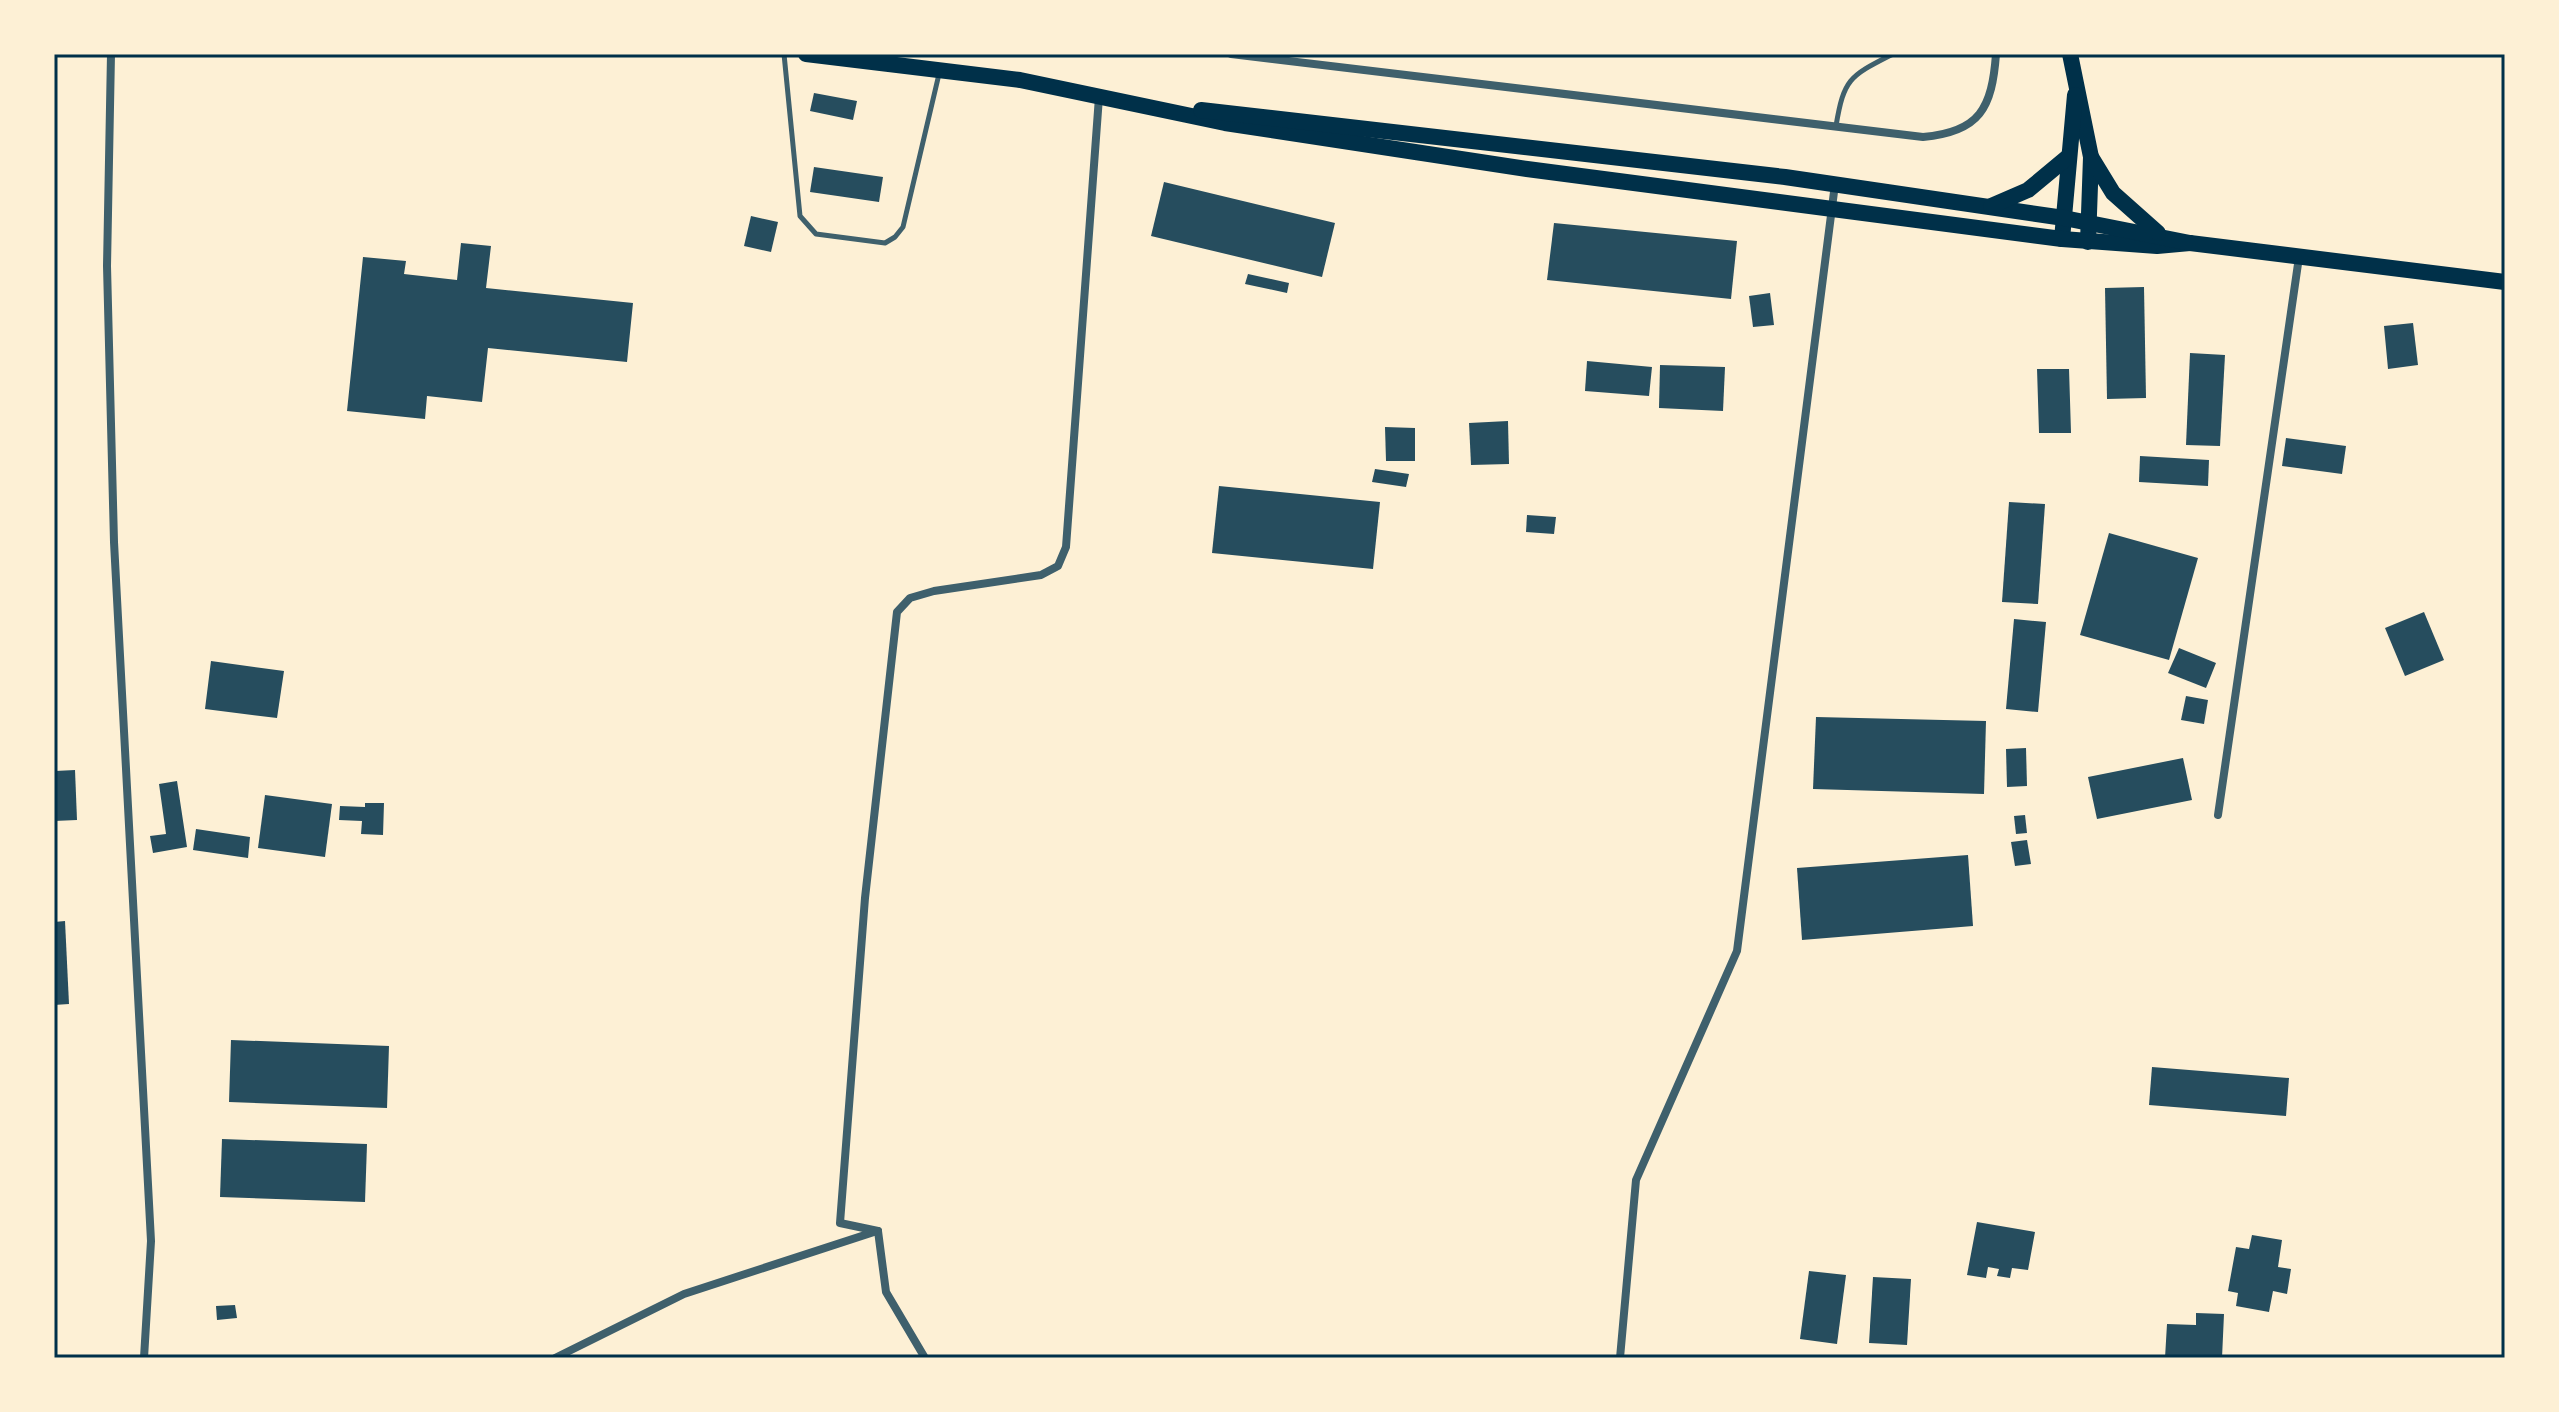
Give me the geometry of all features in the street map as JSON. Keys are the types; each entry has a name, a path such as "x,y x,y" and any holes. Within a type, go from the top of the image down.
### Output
{"main road":[{"path":"806,54 1020,80 1225,123 1452,158 2088,242 2157,246 2190,243"},
{"path":"2070,54 2091,157 2088,242"},
{"path":"2062,239 2077,86"},
{"path":"1172,110 1249,113 1835,184 2064,218 2190,243 2505,282"},
{"path":"1990,207 2028,190 2069,156"},
{"path":"2091,157 2113,193 2160,235"}],"street":[{"path":"111,54 107,266 114,542 151,1241 144,1358"},
{"path":"1231,54 1923,137 1949,134 1968,125 1983,112 1994,87 1996,54"},
{"path":"878,1231 840,1223 865,898 897,612 910,598 934,591 1041,575 1058,566 1066,547 1099,97"},
{"path":"1620,1358 1636,1180 1737,951 1835,184"},
{"path":"2218,815 2299,257"},
{"path":"555,1358 684,1294 878,1231"},
{"path":"878,1231 886,1292 925,1358"}],"lane":[{"path":"784,54 800,216 816,234 885,243 903,227 940,72"},
{"path":"1836,126 1842,90 1859,72 1893,54"}],"building":[{"path":"814,93 857,101 853,120 810,111"},
{"path":"814,167 883,177 879,202 810,192"},
{"path":"1164,182 1335,223 1322,277 1151,236"},
{"path":"751,216 778,222 771,252 744,246"},
{"path":"1554,223 1737,241 1731,299 1547,280"},
{"path":"461,243 491,246 486,288 633,303 627,362 488,348 482,402 427,396 425,419 347,411 363,257 406,261 404,274 457,280"},
{"path":"1248,274 1289,283 1287,293 1245,284"},
{"path":"2144,287 2146,398 2107,399 2105,288"},
{"path":"1770,293 1774,325 1753,327 1749,296"},
{"path":"2413,323 2418,365 2388,369 2384,326"},
{"path":"2190,353 2225,355 2220,446 2186,445"},
{"path":"1587,361 1652,367 1649,396 1585,391"},
{"path":"1660,365 1725,367 1723,411 1659,408"},
{"path":"2037,369 2069,369 2071,433 2039,433"},
{"path":"1508,421 1509,464 1471,465 1469,423"},
{"path":"1385,427 1415,428 1415,461 1386,461"},
{"path":"2286,438 2346,446 2342,474 2282,466"},
{"path":"2140,456 2209,460 2208,486 2139,482"},
{"path":"1375,469 1409,474 1406,487 1372,482"},
{"path":"1219,486 1380,502 1373,569 1212,553"},
{"path":"2009,502 2045,504 2038,604 2002,602"},
{"path":"1527,515 1556,517 1554,534 1526,532"},
{"path":"2109,533 2198,558 2169,660 2080,635"},
{"path":"2424,612 2444,660 2405,676 2385,628"},
{"path":"2014,619 2046,622 2038,712 2006,709"},
{"path":"2179,648 2216,663 2206,688 2168,673"},
{"path":"211,661 284,671 277,718 205,709"},
{"path":"2186,696 2208,700 2204,724 2181,720"},
{"path":"1816,717 1986,721 1984,794 1813,789"},
{"path":"2026,748 2027,786 2007,787 2006,749"},
{"path":"2183,758 2192,800 2097,819 2088,777"},
{"path":"75,770 77,820 54,821 55,771"},
{"path":"177,781 187,847 153,853 150,836 166,834 159,784"},
{"path":"265,795 332,804 325,857 258,848"},
{"path":"365,803 384,803 383,835 361,834 362,821 339,820 340,806 365,807"},
{"path":"2025,815 2027,833 2016,834 2014,816"},
{"path":"196,829 250,837 248,858 193,850"},
{"path":"2027,840 2031,864 2015,866 2011,842"},
{"path":"1968,855 1973,926 1802,940 1797,868"},
{"path":"65,921 69,1004 54,1005 54,922"},
{"path":"231,1040 389,1046 387,1108 229,1102"},
{"path":"2152,1067 2289,1078 2286,1116 2149,1105"},
{"path":"222,1139 367,1144 365,1202 220,1197"},
{"path":"1977,1222 2035,1232 2028,1270 2012,1268 2010,1278 1997,1276 1999,1269 1988,1267 1986,1278 1967,1275"},
{"path":"2252,1235 2282,1240 2278,1267 2291,1269 2287,1294 2273,1291 2269,1312 2236,1306 2238,1293 2228,1291 2236,1247 2249,1249"},
{"path":"1809,1271 1846,1275 1837,1344 1800,1339"},
{"path":"1873,1277 1911,1279 1907,1345 1869,1343"},
{"path":"235,1305 237,1318 217,1320 216,1306"},
{"path":"2196,1313 2224,1314 2222,1358 2165,1358 2167,1324 2196,1325"}]}
